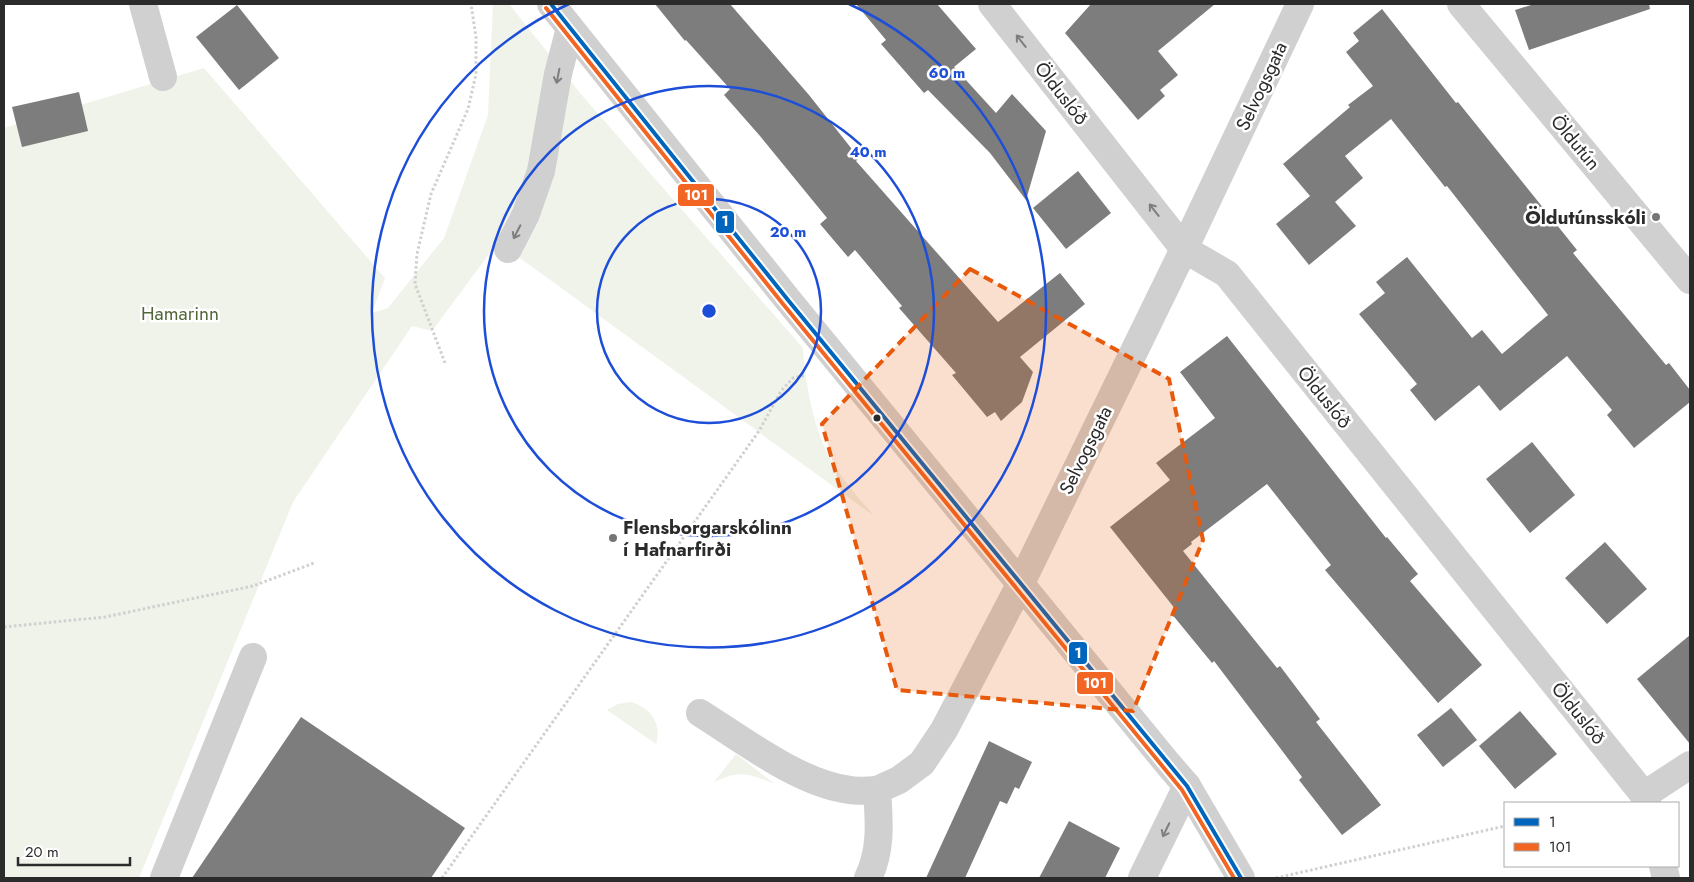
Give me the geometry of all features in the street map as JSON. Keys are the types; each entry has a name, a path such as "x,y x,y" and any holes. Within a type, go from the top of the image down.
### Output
{"street":[{"path":"143,4 163,77"},
{"path":"551,4 794,307 1187,786 1241,878"},
{"name":"Ölduslóð","path":"992,4 1184,248 1227,274 1646,799"},
{"name":"Selvogsgata","path":"877,790 899,780 922,763 944,730 1021,584 1300,4"},
{"name":"Öldutún","path":"1461,4 1690,280"},
{"path":"508,249 526,214 541,171 558,74 570,28"},
{"path":"164,878 253,658"},
{"path":"700,713 790,769 816,782 850,790 877,790 878,849 868,878"},
{"path":"1646,799 1690,765"},
{"path":"1142,878 1187,786"}],"path":[{"path":"445,363 415,284 418,254 431,194 468,109 476,74 476,37 471,4"},
{"path":"442,878 759,431 781,391 793,378 813,373"},
{"path":"4,627 105,617 253,586 314,563"},
{"path":"1276,878 1504,826"}],"highlighted area":[{"path":"970,269 1169,379 1203,540 1133,711 897,690 822,424"}],"green space":[{"name":"Hamarinn","path":"493,4 509,4 580,93 803,348 808,392 826,451 837,470 874,516 498,242 432,331 412,326 293,502 139,878 4,878 4,128 204,68 385,278 372,313 388,308 444,238 488,115"},
{"path":"631,702 644,708 653,718 657,730 656,744 607,710 618,704"},
{"path":"736,754 775,784 744,774 731,775 714,782"}],"building":[{"path":"655,4 730,4 809,95 859,158 856,161 998,322 1060,273 1085,304 1020,357 1033,372 1022,402 1001,421 995,412 987,417 952,375 956,373 899,308 902,306 855,250 848,257 820,224 827,218 724,95 730,89 685,41"},
{"path":"856,4 937,4 976,49 954,67 996,113 1012,94 1046,131 1026,200 990,153 928,90 924,93 881,44 886,40"},
{"path":"1091,4 1215,4 1158,51 1178,75 1160,90 1165,96 1138,120 1065,33"},
{"path":"1534,4 1649,4 1650,9 1529,50 1515,10"},
{"path":"237,5 279,58 239,90 196,37"},
{"path":"1382,9 1456,103 1458,102 1577,250 1573,253 1666,365 1669,363 1690,390 1690,402 1634,448 1607,415 1612,410 1567,356 1500,411 1479,385 1435,421 1410,390 1417,384 1359,314 1385,293 1376,282 1407,257 1472,338 1482,330 1502,354 1548,315 1447,186 1445,187 1391,119 1345,156 1363,178 1335,202 1356,226 1309,265 1276,224 1310,196 1283,164 1350,107 1348,105 1373,86 1346,52 1359,41 1353,33"},
{"path":"79,92 88,131 22,147 12,107"},
{"path":"1078,171 1111,213 1066,249 1033,208"},
{"path":"1227,336 1386,538 1418,574 1410,581 1482,665 1438,703 1325,570 1331,565 1267,484 1191,542 1192,544 1183,551 1277,668 1280,666 1320,719 1316,722 1381,805 1342,835 1299,780 1302,777 1214,661 1212,663 1171,613 1176,610 1110,527 1170,480 1156,463 1215,418 1180,372"},
{"path":"1532,442 1575,495 1530,533 1486,479"},
{"path":"1605,542 1647,589 1607,624 1565,578"},
{"path":"1690,635 1690,744 1637,679"},
{"path":"1451,708 1477,740 1443,767 1417,735"},
{"path":"1520,711 1557,754 1515,789 1479,746"},
{"path":"301,717 465,828 431,878 192,878"},
{"path":"989,741 1032,762 1019,789 1015,787 1007,804 1000,801 965,878 926,878"},
{"path":"1069,821 1120,848 1105,878 1039,878"}],"transit line":[{"name":"1","path":"551,4 788,300 1187,786 1241,878"},
{"name":"101","path":"546,8 783,304 1182,790 1234,878"}],"place":[{"name":"Öldutúnsskóli","path":"1656,217"},
{"name":"Flensborgarskólinn í Hafnarfirði","path":"613,538"}]}
